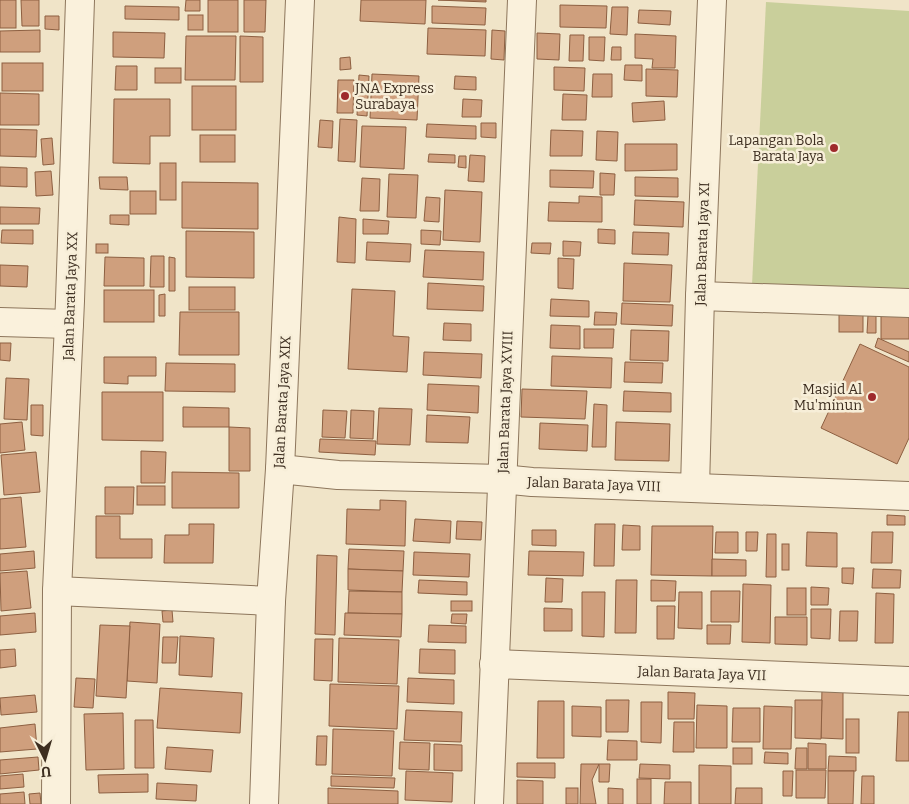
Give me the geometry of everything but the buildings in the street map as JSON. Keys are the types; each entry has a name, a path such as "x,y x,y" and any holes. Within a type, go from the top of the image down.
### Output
{"street":[{"name":"Jalan Barata Jaya XX","path":"56,804 57,591 69,324 80,0"},
{"name":"Jalan Barata Jaya XIX","path":"264,804 271,601 280,469 300,0"},
{"name":"Jalan Barata Jaya XVIII","path":"489,804 522,0"},
{"name":"Jalan Barata Jaya XI","path":"695,488 700,296 712,0"},
{"path":"700,296 909,303"},
{"path":"0,322 69,324"},
{"name":"Jalan Barata Jaya VIII","path":"280,469 338,475 502,479 532,482 909,496"},
{"path":"57,591 271,601"},
{"name":"Jalan Barata Jaya VII","path":"494,664 909,681"}],"green space":[{"name":"Lapangan Bola Barata Jaya","path":"766,2 909,11 909,289 752,285"}],"place":[{"name":"JNA Express Surabaya","path":"345,96"},
{"name":"Lapangan Bola Barata Jaya","path":"834,148"},
{"name":"Masjid Al Mu'minun","path":"872,397"}]}
